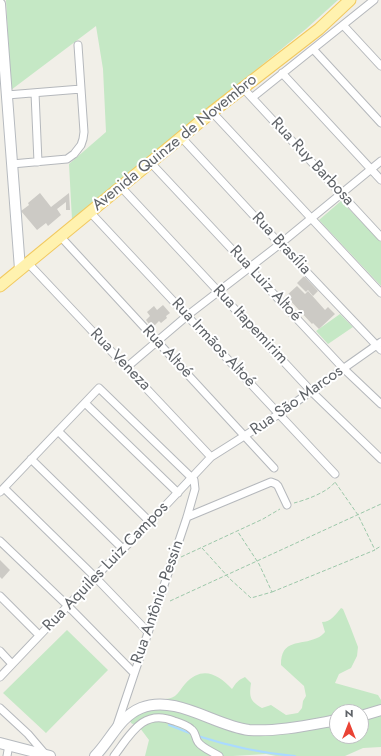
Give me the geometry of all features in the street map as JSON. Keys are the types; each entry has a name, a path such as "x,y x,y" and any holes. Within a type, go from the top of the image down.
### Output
{"main road":[{"name":"Avenida Quinze de Novembro","path":"0,286 212,112 330,20 350,0"}],"street":[{"name":"Avenida Quinze de Novembro","path":"252,97 374,0"},
{"path":"0,4 12,164 24,266"},
{"path":"343,25 381,66"},
{"path":"12,164 67,159 74,154 81,145 84,137 78,45"},
{"path":"313,49 381,123"},
{"path":"282,73 381,180"},
{"name":"Rua Ruy Barbosa","path":"243,88 381,237"},
{"path":"7,95 81,89"},
{"path":"35,92 38,162"},
{"path":"212,112 381,293"},
{"name":"Rua Brasília","path":"182,138 280,244 380,346"},
{"path":"127,367 381,161"},
{"name":"Rua Luiz Altoé","path":"151,163 343,368 381,404"},
{"name":"Rua Itapemirim","path":"121,187 312,392 381,459"},
{"name":"Rua Irmãos Altoé","path":"90,212 279,414 335,478"},
{"name":"Rua Altoé","path":"60,236 274,468"},
{"name":"Rua Veneza","path":"24,266 127,367 211,457"},
{"name":"Rua São Marcos","path":"211,457 312,392 343,368 380,346"},
{"path":"148,632 95,578 2,490 99,388 192,478"},
{"path":"85,403 178,493"},
{"path":"58,431 150,522"},
{"name":"Rua Aquiles Luiz Campos","path":"0,677 211,457"},
{"path":"31,459 123,549"},
{"name":"Rua Antônio Pessin","path":"116,728 188,517 195,490 195,482 192,478"},
{"path":"188,517 271,482 278,486 287,505"},
{"path":"0,541 68,606 134,673"},
{"path":"0,596 39,635"},
{"path":"0,651 12,664"},
{"path":"96,756 116,728 126,717 140,708 150,705 161,704 179,707 235,726 258,730 276,729 329,721"},
{"path":"0,708 48,755"},
{"path":"369,714 381,710"},
{"path":"114,756 138,725 151,718 162,718 170,719 190,728 199,744 219,756"},
{"path":"7,756 5,744 48,755"}],"path":[{"path":"173,560 263,520 287,505 314,496 334,484 335,478"},
{"path":"335,478 358,515 375,550"},
{"path":"170,601 381,504"},
{"path":"237,531 257,561 272,592"},
{"path":"202,547 227,575 251,598 272,592 375,550 381,546"}],"green space":[{"path":"6,0 338,0 306,29 72,220 69,164 106,132 103,69 96,26 11,90"},
{"path":"341,201 381,242 381,286 319,220"},
{"path":"340,314 353,327 328,344 316,331"},
{"path":"341,608 343,609 358,647 357,656 351,668 339,674 335,683 378,695 381,700 381,747 363,748 345,756 276,756 266,754 233,756 145,756 149,740 140,728 131,723 128,717 148,702 172,698 191,678 204,673 221,679 232,689 237,682 245,677 251,683 251,698 262,708 271,705 286,715 298,713 302,708 303,701 306,696 304,686 281,665 282,656 284,651 293,644 318,638 325,632 322,622 331,619"},
{"path":"67,630 108,670 46,733 3,693"}],"building":[{"path":"40,193 51,207 69,193 70,210 66,210 66,202 57,209 61,215 48,226 46,223 37,230 21,211"},
{"path":"304,276 318,291 313,296 308,290 306,292 297,283"},
{"path":"297,286 305,294 308,291 325,310 328,307 335,314 319,329 313,323 312,324 286,296"},
{"path":"163,305 170,313 161,323 159,321 153,327 150,325 152,323 151,322 149,324 146,320 150,316 147,312 154,306 157,310"},
{"path":"0,560 10,570 2,579 0,577"}],"waterway":[{"path":"169,725 192,734"},
{"path":"198,736 246,749 295,756"}]}
